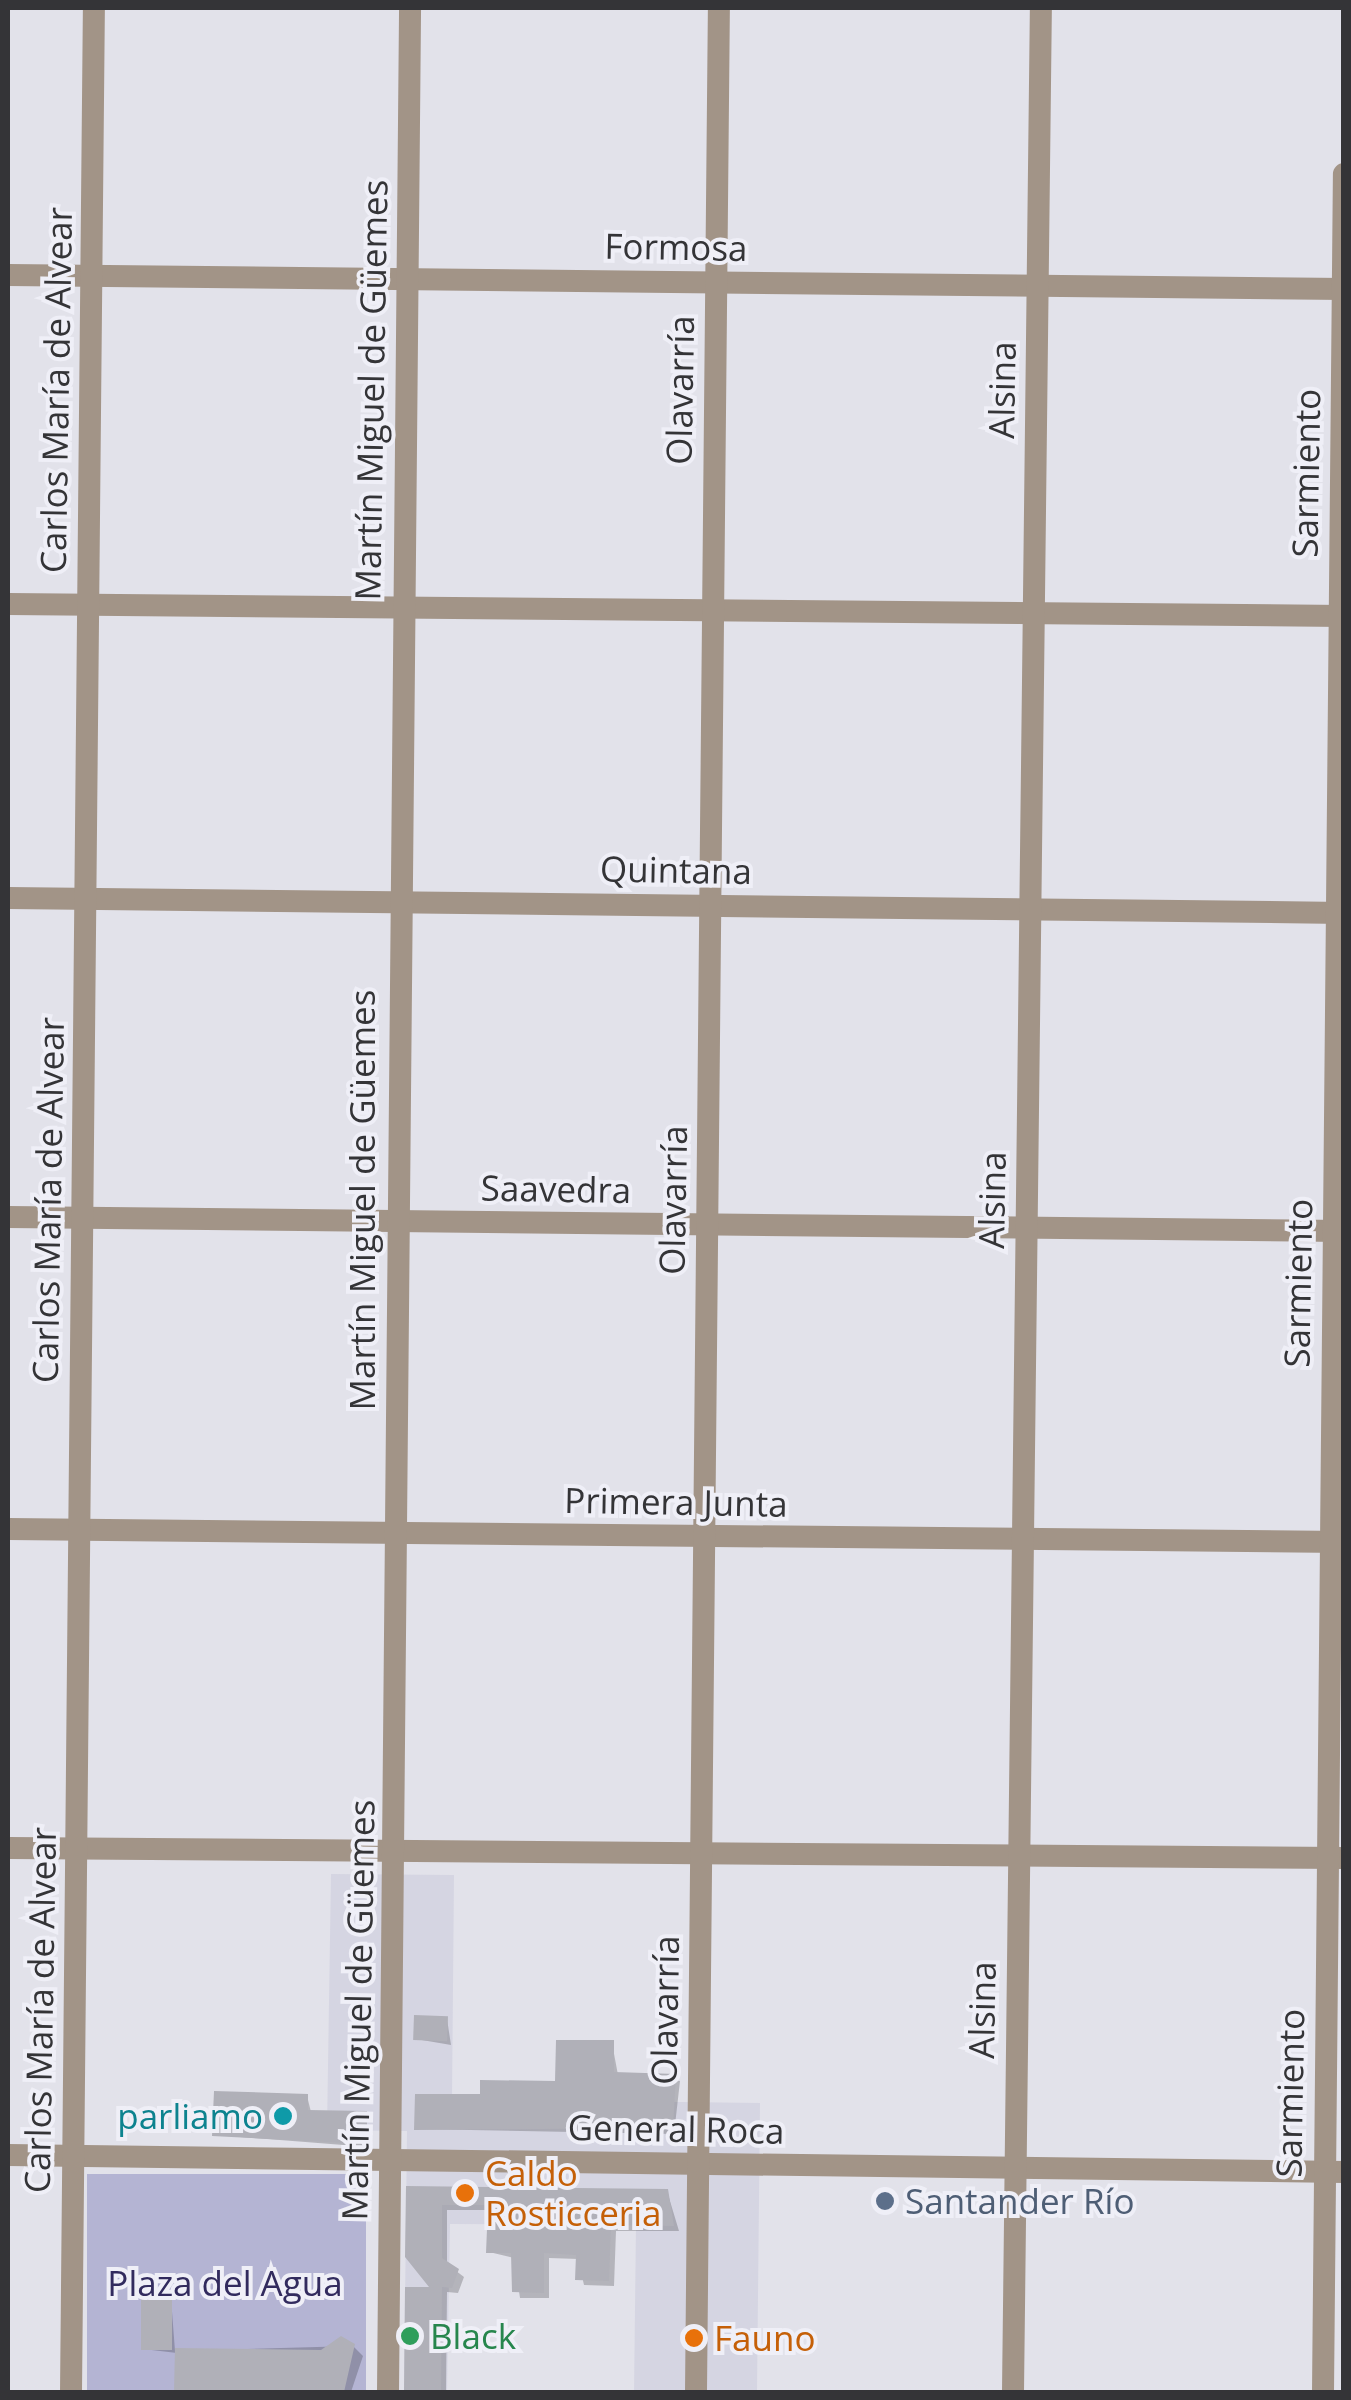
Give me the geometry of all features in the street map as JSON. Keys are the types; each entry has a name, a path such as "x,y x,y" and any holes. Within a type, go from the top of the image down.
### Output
{"street":[{"name":"Carlos María de Alvear","path":"70,2392 94,8"},
{"name":"Martín Miguel de Güemes","path":"388,2392 410,8"},
{"name":"Olavarría","path":"696,2392 719,8"},
{"name":"Alsina","path":"1013,2392 1041,8"},
{"name":"Sarmiento","path":"1323,2392 1334,2172 1344,174"},
{"name":"Formosa","path":"8,275 1343,289"},
{"path":"8,604 1341,616"},
{"name":"Quintana","path":"8,898 1340,913"},
{"name":"Saavedra","path":"8,1217 1339,1231"},
{"name":"Primera Junta","path":"8,1529 1337,1542"},
{"path":"8,1848 1336,1858"},
{"name":"General Roca","path":"8,2155 1334,2172"}],"shaded area":[{"path":"331,1874 454,1875 452,2099 760,2103 757,2392 634,2392 636,2225 450,2224 447,2392 404,2392 407,2131 327,2130"}],"green space":[{"name":"Plaza del Agua","path":"87,2174 366,2174 366,2392 87,2392"}],"building":[{"path":"414,2015 448,2016 447,2041 413,2040"},
{"path":"556,2040 614,2040 614,2072 676,2074 673,2128 414,2130 415,2094 480,2094 480,2080 555,2081"},
{"path":"214,2091 308,2094 308,2110 367,2111 366,2144 212,2136"},
{"path":"406,2186 668,2189 674,2226 611,2225 609,2281 575,2280 576,2255 544,2253 544,2293 512,2292 511,2253 486,2253 488,2205 442,2205 442,2258 459,2269 452,2288 442,2287 441,2392 404,2392 405,2287 429,2287 405,2257"},
{"path":"141,2296 172,2296 172,2350 141,2350"},
{"path":"341,2336 355,2344 344,2392 174,2392 175,2348 321,2350"}],"place":[{"name":"parliamo","path":"283,2116"},
{"name":"Caldo Rosticceria","path":"465,2193"},
{"name":"Santander Río","path":"885,2201"},
{"name":"Black","path":"410,2336"},
{"name":"Fauno","path":"694,2338"}]}
